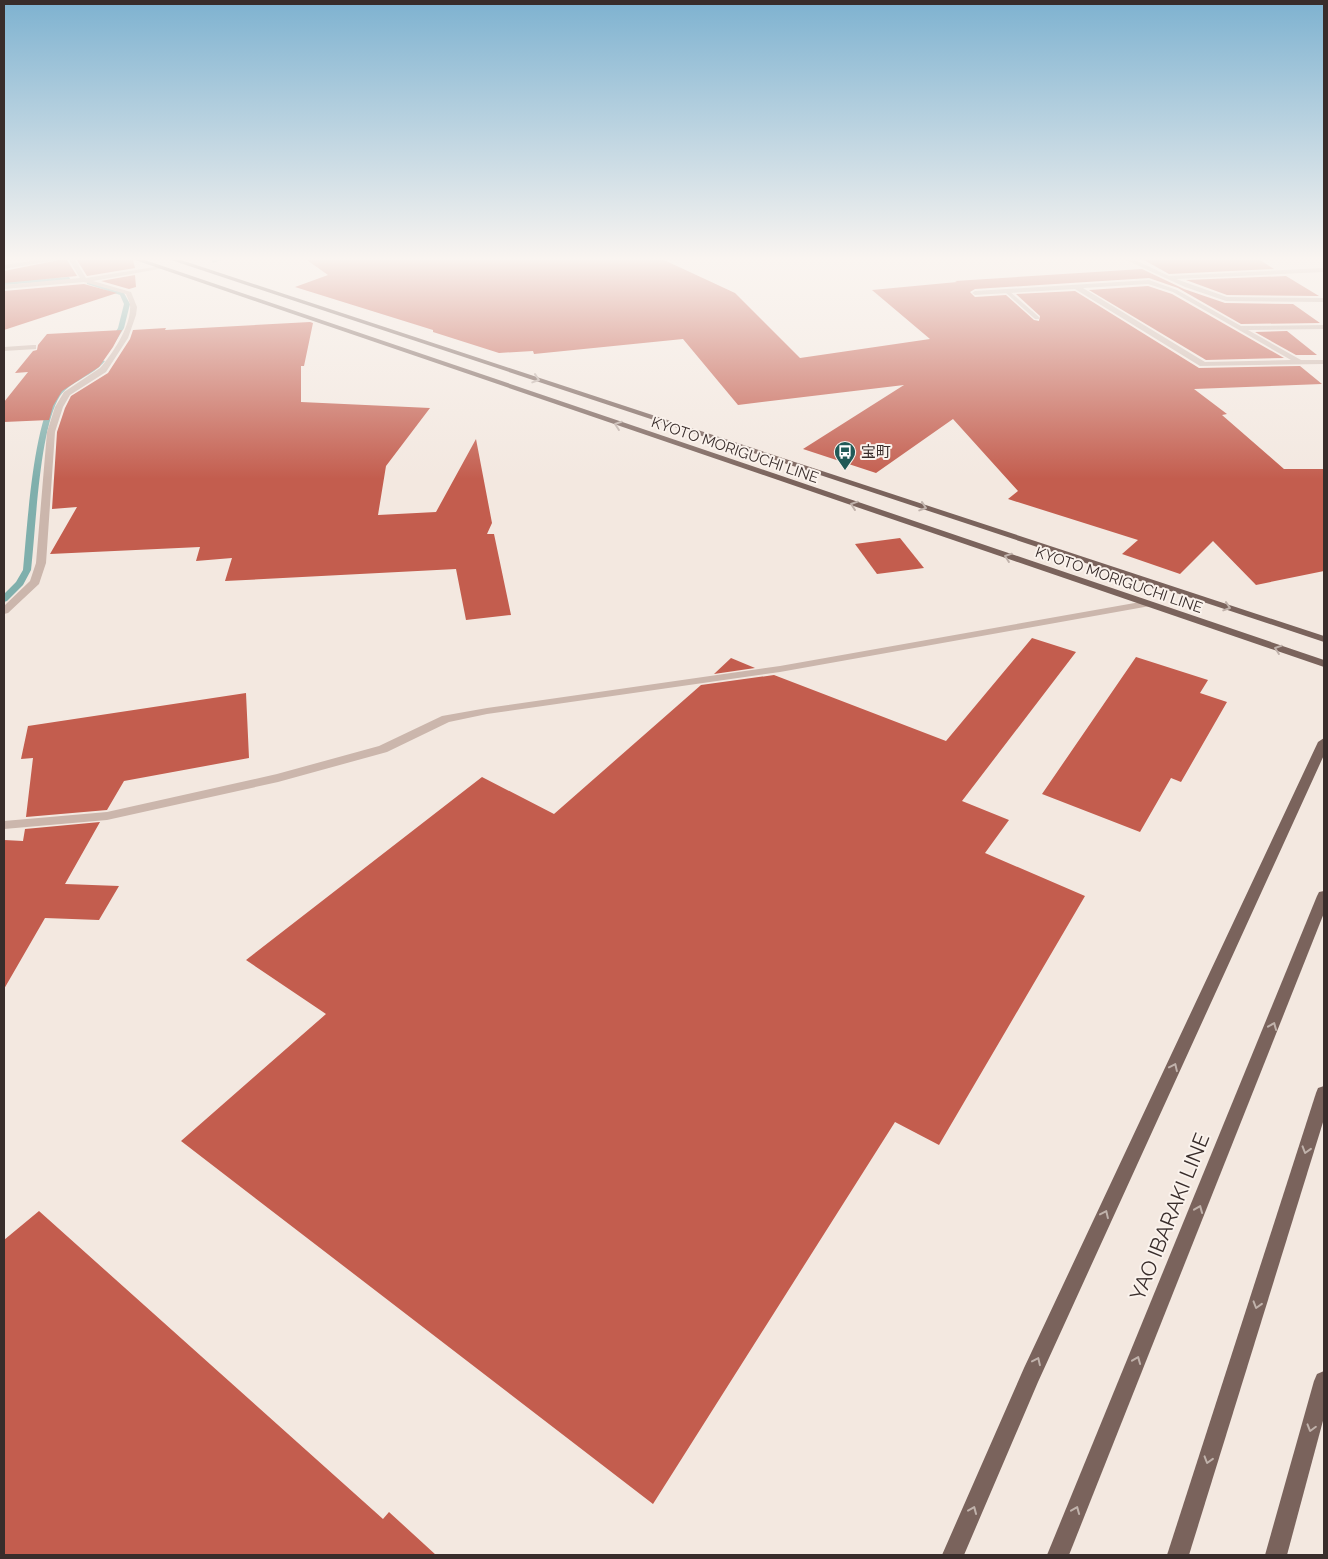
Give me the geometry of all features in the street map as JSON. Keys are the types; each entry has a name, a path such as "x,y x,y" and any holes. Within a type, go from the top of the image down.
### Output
{"main road":[{"name":"KYOTO MORIGUCHI LINE","path":"351,333 1324,664"},
{"name":"KYOTO MORIGUCHI LINE","path":"395,333 1324,639"},
{"path":"953,1555 1031,1375 1324,742"},
{"name":"YAO IBARAKI LINE","path":"1058,1555 1255,1071 1324,896"},
{"path":"1178,1555 1322,1098"},
{"path":"1276,1555 1324,1381"}],"street":[{"path":"4,611 35,582 41,563 52,432 59,407 66,394 103,370 126,333"},
{"path":"1152,333 1203,364 1324,362"},
{"path":"1248,333 1299,362"},
{"path":"4,349 33,347"},
{"path":"4,825 107,816 278,778 383,749 446,719 487,711 780,669 1146,604"}],"building":[{"path":"121,333 99,367 62,391 53,406 49,420 4,422 4,402 28,372 15,373 33,351 37,350 38,345 47,334"},
{"path":"132,333 311,333 304,366 301,366 301,402 430,408 386,466 378,515 436,512 476,439 492,523 487,534 494,534 511,615 466,620 456,569 225,581 232,558 196,561 200,547 50,554 77,507 52,509 57,432 65,408 71,396 108,373"},
{"path":"435,333 775,333 800,358 930,339 923,333 1142,333 1199,368 1300,366 1322,384 1194,389 1227,414 1222,415 1284,469 1324,469 1324,571 1256,585 1213,541 1180,574 1122,554 1138,540 1008,499 1018,491 953,419 876,473 803,449 904,385 738,405 683,339 534,354 533,351 499,353"},
{"path":"1160,333 1240,333 1284,358 1206,360"},
{"path":"1256,333 1289,333 1317,355 1296,355"},
{"path":"900,538 924,568 877,574 855,544"},
{"path":"1032,638 1076,652 962,801 1009,820 985,853 1085,896 939,1145 895,1122 653,1504 181,1141 326,1014 246,960 482,777 554,814 701,685 774,675 946,741"},
{"path":"1136,657 1208,680 1200,693 1227,702 1181,782 1171,778 1140,832 1042,794"},
{"path":"731,658 755,668 714,674"},
{"path":"246,693 249,758 124,781 107,810 26,817 33,758 21,759 28,726"},
{"path":"100,822 65,884 119,886 99,920 45,918 4,989 4,840 23,841 25,829"},
{"path":"39,1211 383,1519 389,1512 436,1555 4,1555 4,1240"}],"waterway":[{"path":"112,343 118,333"},
{"path":"4,599 20,583 27,570 41,449 52,405 59,393 102,361"}],"place":[{"name":"宝町","path":"845,471"}]}
